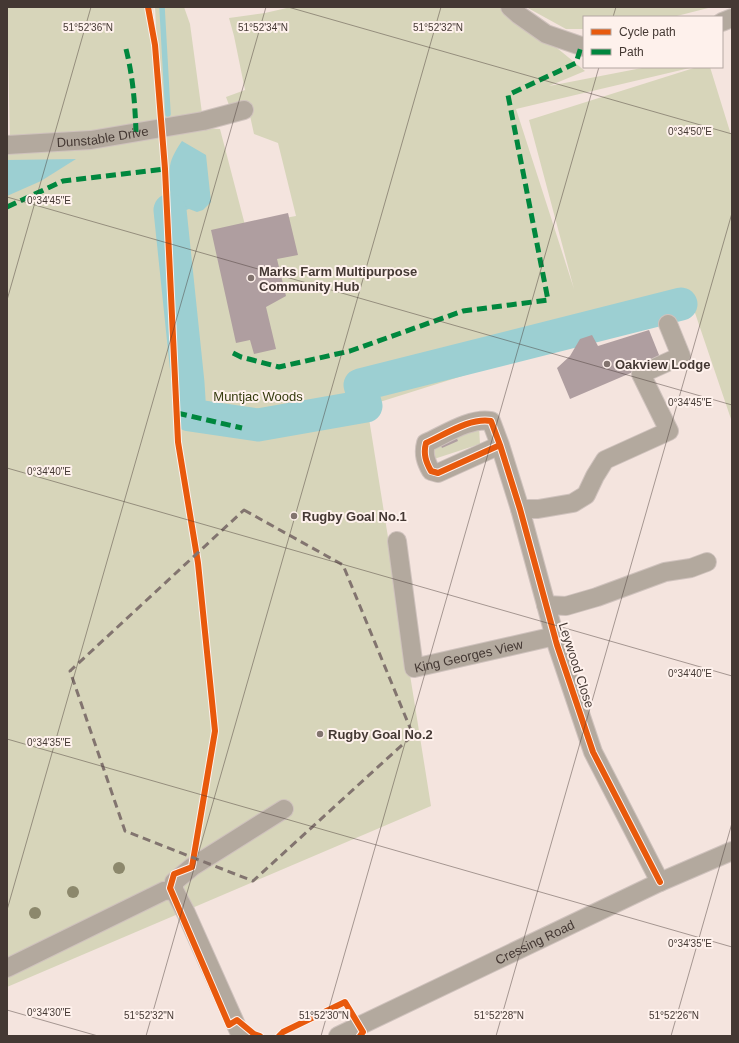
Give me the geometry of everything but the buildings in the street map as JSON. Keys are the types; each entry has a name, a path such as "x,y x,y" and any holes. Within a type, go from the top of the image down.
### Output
{"street":[{"path":"510,7 546,34 583,47"},
{"name":"Dunstable Drive","path":"7,145 91,140 203,121 244,110"},
{"path":"520,509 538,509 573,503 586,495 595,476 606,460 669,431 641,374 681,356 668,324"},
{"name":"Leywood Close","path":"500,445 520,509 555,636 594,752 660,882"},
{"name":"King Georges View","path":"397,541 414,668 555,636"},
{"path":"546,605 566,606 665,572 691,568 708,562"},
{"path":"242,1036 174,890 174,882 183,873 284,809"},
{"name":"Cressing Road","path":"338,1036 660,882 732,851"},
{"path":"7,968 164,891 174,890"}],"highlighted area":[{"path":"244,510 343,565 413,735 253,881 125,831 70,671"}],"green space":[{"name":"Muntjac Woods","path":"7,7 153,7 159,86 155,7 184,7 190,24 204,128 220,129 245,225 296,216 278,143 254,134 247,102 229,105 226,97 245,90 229,18 265,13 291,7 507,7 585,71 549,86 642,68 690,68 516,109 574,289 529,120 694,68 710,68 732,138 732,422 692,304 367,406 431,806 7,987 7,144 10,141","holes":["356,408 296,421 272,422"]},
{"path":"526,7 712,7 677,16 583,16 583,29 566,29"},
{"path":"479,427 480,444 431,460 430,449"}],"water":[{"path":"182,141 206,155 211,202 203,210 197,212 189,209 175,214 173,209 170,210 170,166 173,156"},
{"path":"76,159 41,181 7,196 7,160"}],"waterway":[{"path":"162,7 168,114"},
{"path":"170,210 190,415 258,425 366,406 360,385 681,304"}],"marked path":[{"path":"233,353 241,357 279,367 350,351 463,311 548,300 508,95 576,63 581,47"},
{"path":"126,49 133,90 136,132"},
{"path":"7,207 63,181 165,169"},
{"path":"177,413 242,428"}],"cycle path":[{"path":"148,7 155,45 165,169 178,442 198,563 215,731 192,867 174,874 170,888 229,1025 237,1020 254,1034 260,1036"},
{"path":"500,445 438,473 431,471 426,461 426,443 466,424 483,420 491,421 500,445 520,509 557,645 593,752 660,882"},
{"path":"279,1036 283,1032 345,1002 363,1032 360,1036"}],"place":[{"name":"Marks Farm Multipurpose Community Hub","path":"251,278"},
{"name":"Oakview Lodge","path":"607,364"},
{"name":"Rugby Goal No.1","path":"294,516"},
{"name":"Rugby Goal No.2","path":"320,734"}]}
